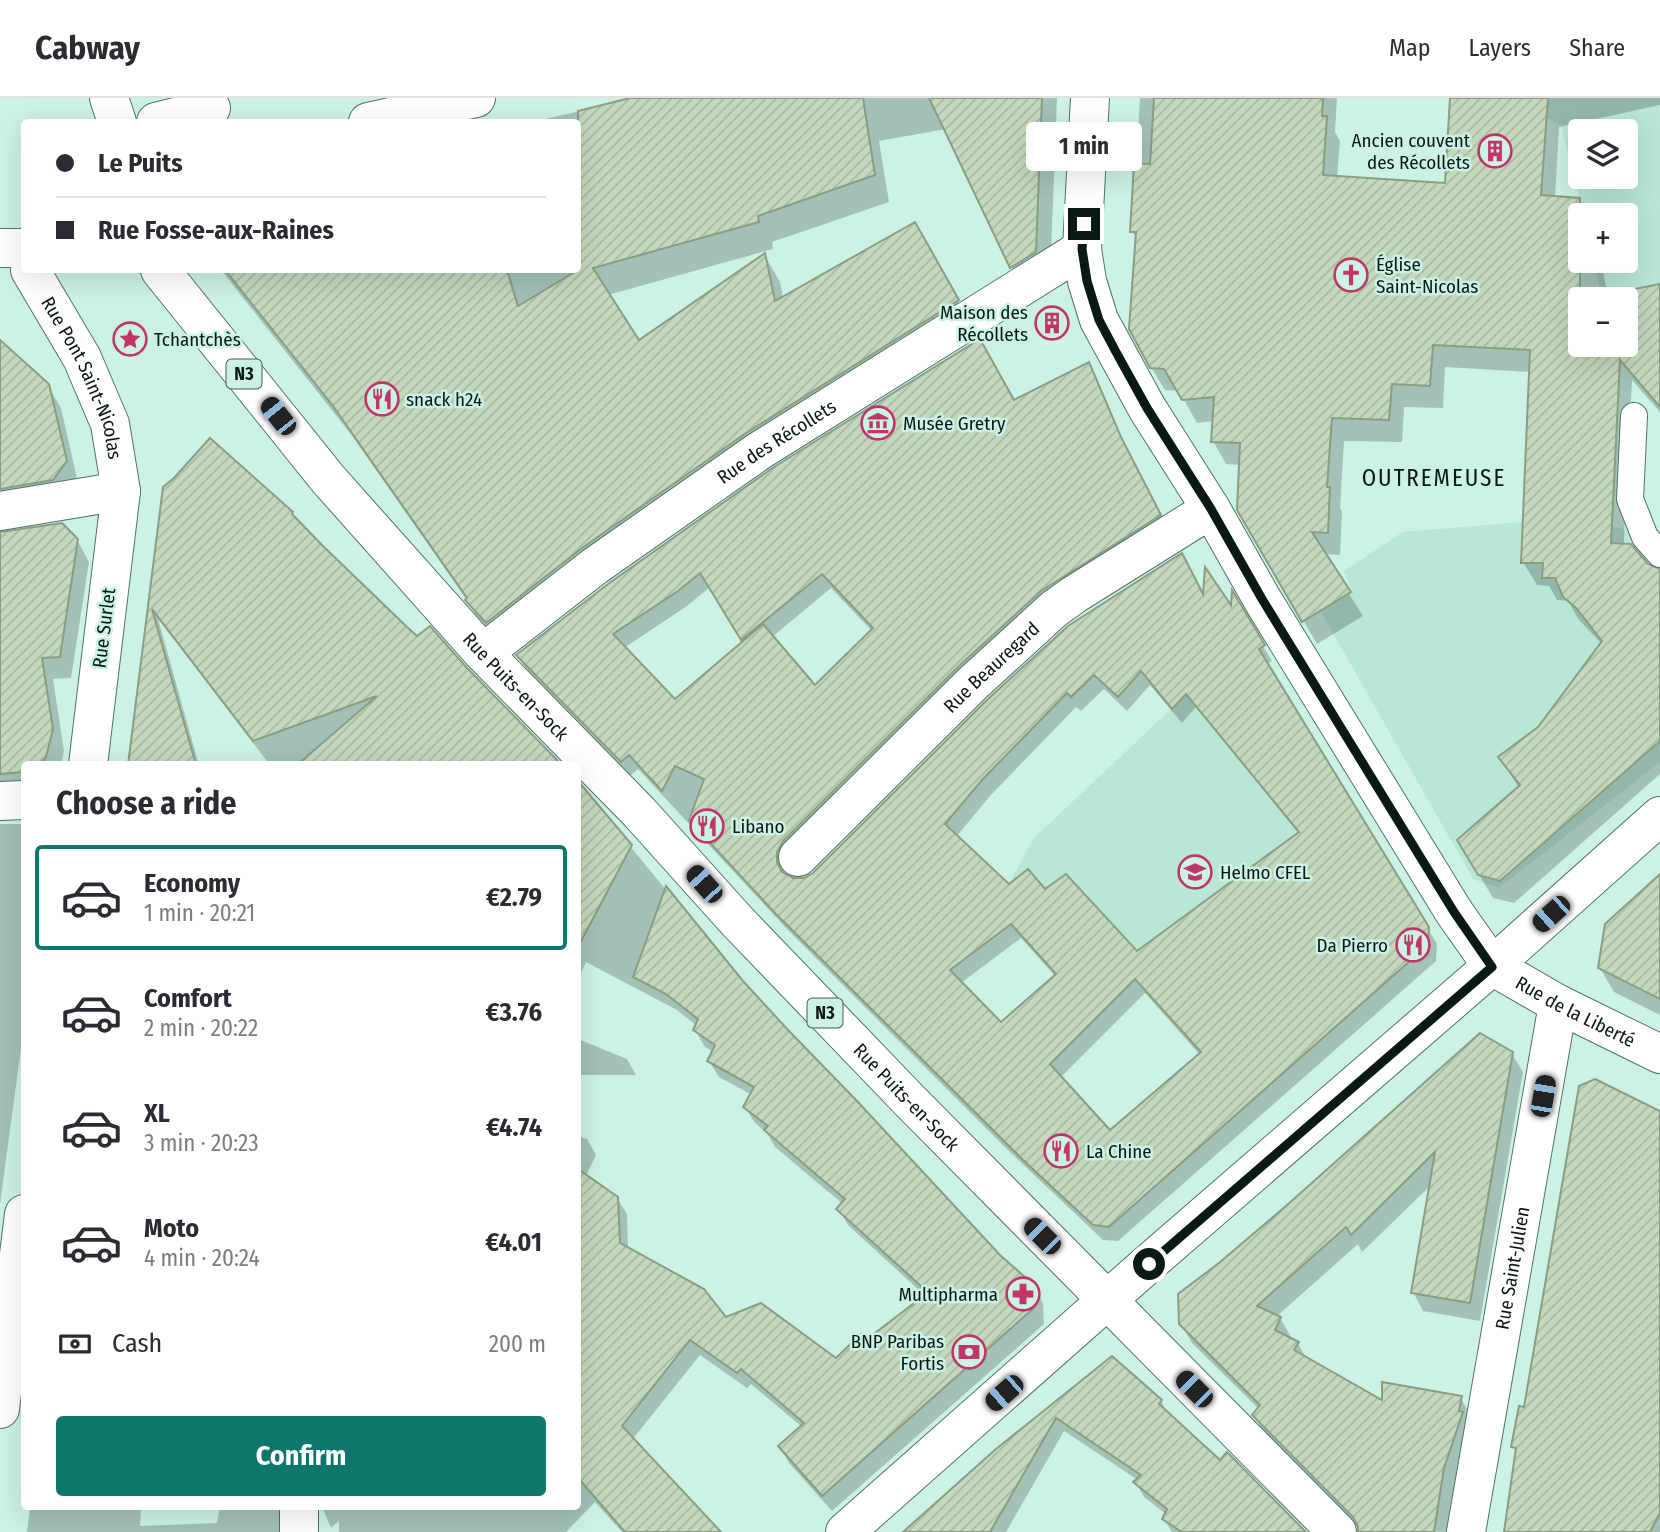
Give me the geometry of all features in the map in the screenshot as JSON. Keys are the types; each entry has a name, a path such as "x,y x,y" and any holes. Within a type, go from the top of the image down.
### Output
{"street":[{"path":"109,98 116,119"},
{"path":"382,119 476,98"},
{"path":"1090,98 1082,249 1087,281 1099,320 1147,408 1211,509 1262,599 1440,889 1492,967"},
{"path":"169,119 213,109"},
{"name":"Rue des Récollets","path":"483,653 595,566 759,451 1082,249"},
{"name":"Rue Pont Saint-Nicolas","path":"31,273 50,300 82,358 110,424 121,491"},
{"name":"Rue Puits-en-Sock","path":"162,273 328,479 483,653 639,812 736,920 909,1100 1107,1303 1337,1532"},
{"path":"0,511 121,491"},
{"name":"Rue Surlet","path":"88,761 121,491"},
{"name":"Rue Beauregard","path":"798,858 973,683 1055,609 1074,594 1211,509"},
{"path":"0,802 21,800"},
{"path":"845,1532 1492,967 1660,816"},
{"name":"Rue de la Liberté","path":"1492,967 1558,1004 1660,1054"},
{"name":"Rue Saint-Julien","path":"1466,1532 1558,1004"},
{"path":"0,1409 21,1238"},
{"path":"299,1510 299,1532"}],"lane":[{"path":"1633,416 1630,499 1644,537 1660,555"}],"shaded area":[{"path":"1548,98 1660,98 1660,351 1638,355 1638,287 1599,287 1597,273 1638,273 1638,203 1581,203 1577,189 1638,189 1638,119 1568,119 1568,152 1561,125 1546,118"},
{"path":"1521,522 1620,528 1656,542 1660,547 1660,762 1499,888 1473,879 1321,612 1351,589 1344,571 1403,532"},
{"name":"Helmo CFEL","path":"1187,694 1362,882 1173,1021 1135,980 1083,1032 1039,989 1056,974 1011,924 1009,884 1033,839"}],"building":[{"path":"630,98 863,98 875,175 758,216 759,222 593,268 639,340 765,253 775,301 915,222 959,300 746,433 582,548 486,623 465,600 467,598 333,406 227,273 508,273 518,306 573,273 581,273 581,119 578,119 578,111"},
{"path":"929,98 1042,98 1036,252 1010,268"},
{"path":"1154,98 1323,98 1322,116 1327,116 1323,175 1445,183 1450,98 1548,98 1541,195 1580,198 1580,203 1568,203 1568,273 1580,273 1580,287 1568,287 1568,357 1638,357 1638,288 1660,284 1660,407 1620,360 1611,543 1631,544 1648,564 1660,569 1660,741 1500,881 1478,875 1457,840 1520,785 1498,757 1538,727 1602,641 1576,608 1563,597 1555,578 1542,578 1543,563 1521,563 1530,350 1433,345 1430,386 1392,384 1389,420 1332,418 1327,487 1330,487 1328,533 1312,532 1351,592 1302,622 1237,510 1240,443 1211,442 1214,397 1182,400 1164,369 1150,368 1129,329 1136,232 1130,232 1134,163 1150,164"},
{"path":"980,339 1014,400 1089,362 1121,437 1161,515 1041,591 958,667 783,841 777,852 777,862 782,872 793,878 804,878 813,873 988,699 1068,626 1182,553 1203,594 1205,567 1231,605 1232,590 1265,645 1259,649 1429,927 1428,945 1109,1227 1093,1225 1023,1160 775,913 689,820 704,779 675,766 662,791 629,755 621,762 516,655 608,584 771,469","holes":["700,573 741,640 822,574 873,628 815,685 763,624 675,699 613,634 678,591","1141,671 1172,709 1186,694 1299,832 1137,951 1066,874 1045,889 1028,869 1009,884 945,824 982,780 1067,693 1071,697 1094,675 1118,697","1011,924 1056,974 1001,1022 950,970","1135,979 1201,1052 1110,1130 1050,1064"]},
{"path":"0,340 49,384 67,461 53,480 0,489"},
{"path":"210,438 293,512 323,546 417,636 430,626 558,761 302,761 377,696 253,741 152,609 195,761 129,761 163,487"},
{"path":"62,523 78,539 60,657 42,658 53,729 46,757 42,761 21,761 21,772 0,774 0,532"},
{"path":"581,785 632,845 581,941"},
{"path":"1660,874 1660,999 1598,968 1605,924"},
{"path":"666,886 743,981 789,1031 1000,1255 1034,1285 1035,1307 822,1496 778,1446 804,1423 741,1369 737,1373 690,1340 622,1426 721,1532 625,1532 581,1481 581,1171 618,1197 620,1243 704,1289 726,1317 761,1303 836,1358 861,1334 866,1340 918,1300 913,1294 922,1287 836,1209 845,1199 764,1130 768,1126 743,1107 754,1087 707,1061 715,1045 693,1030 698,1019 666,994 633,977"},
{"path":"1480,1033 1513,1052 1470,1303 1411,1293 1435,1152 1351,1235 1346,1227 1257,1306 1281,1317 1275,1330 1299,1342 1294,1350 1382,1400 1382,1382 1462,1396 1459,1411 1463,1412 1444,1468 1434,1532 1358,1532 1353,1517 1252,1415 1260,1405 1179,1324 1178,1294 1286,1206"},
{"path":"1595,1079 1660,1111 1660,1513 1650,1532 1504,1532 1516,1448 1511,1447 1519,1406 1524,1407 1579,1086"},
{"path":"1112,1356 1162,1400 1159,1404 1220,1460 1227,1452 1306,1532 1182,1532 1162,1519 1167,1509 1133,1482 1141,1475 1056,1418 990,1532 903,1532 996,1449"}],"place":[{"name":"Ancien couvent des Récollets","path":"1495,151"},
{"name":"Église Saint-Nicolas","path":"1351,275"},
{"name":"Maison des Récollets","path":"1052,323"},
{"name":"Tchantchès","path":"130,339"},
{"name":"snack h24","path":"382,399"},
{"name":"Musée Gretry","path":"878,423"},
{"name":"Libano","path":"707,826"},
{"name":"Helmo CFEL","path":"1195,872"},
{"name":"Da Pierro","path":"1413,945"},
{"name":"La Chine","path":"1061,1151"},
{"name":"Multipharma","path":"1023,1294"},
{"name":"BNP Paribas Fortis","path":"969,1352"}],"district":[{"name":"OUTREMEUSE","path":"1434,478"}],"route":[{"path":"1084,224 1082,249 1087,281 1099,320 1116,352 1262,599 1454,912 1492,967 1149,1264"}]}
